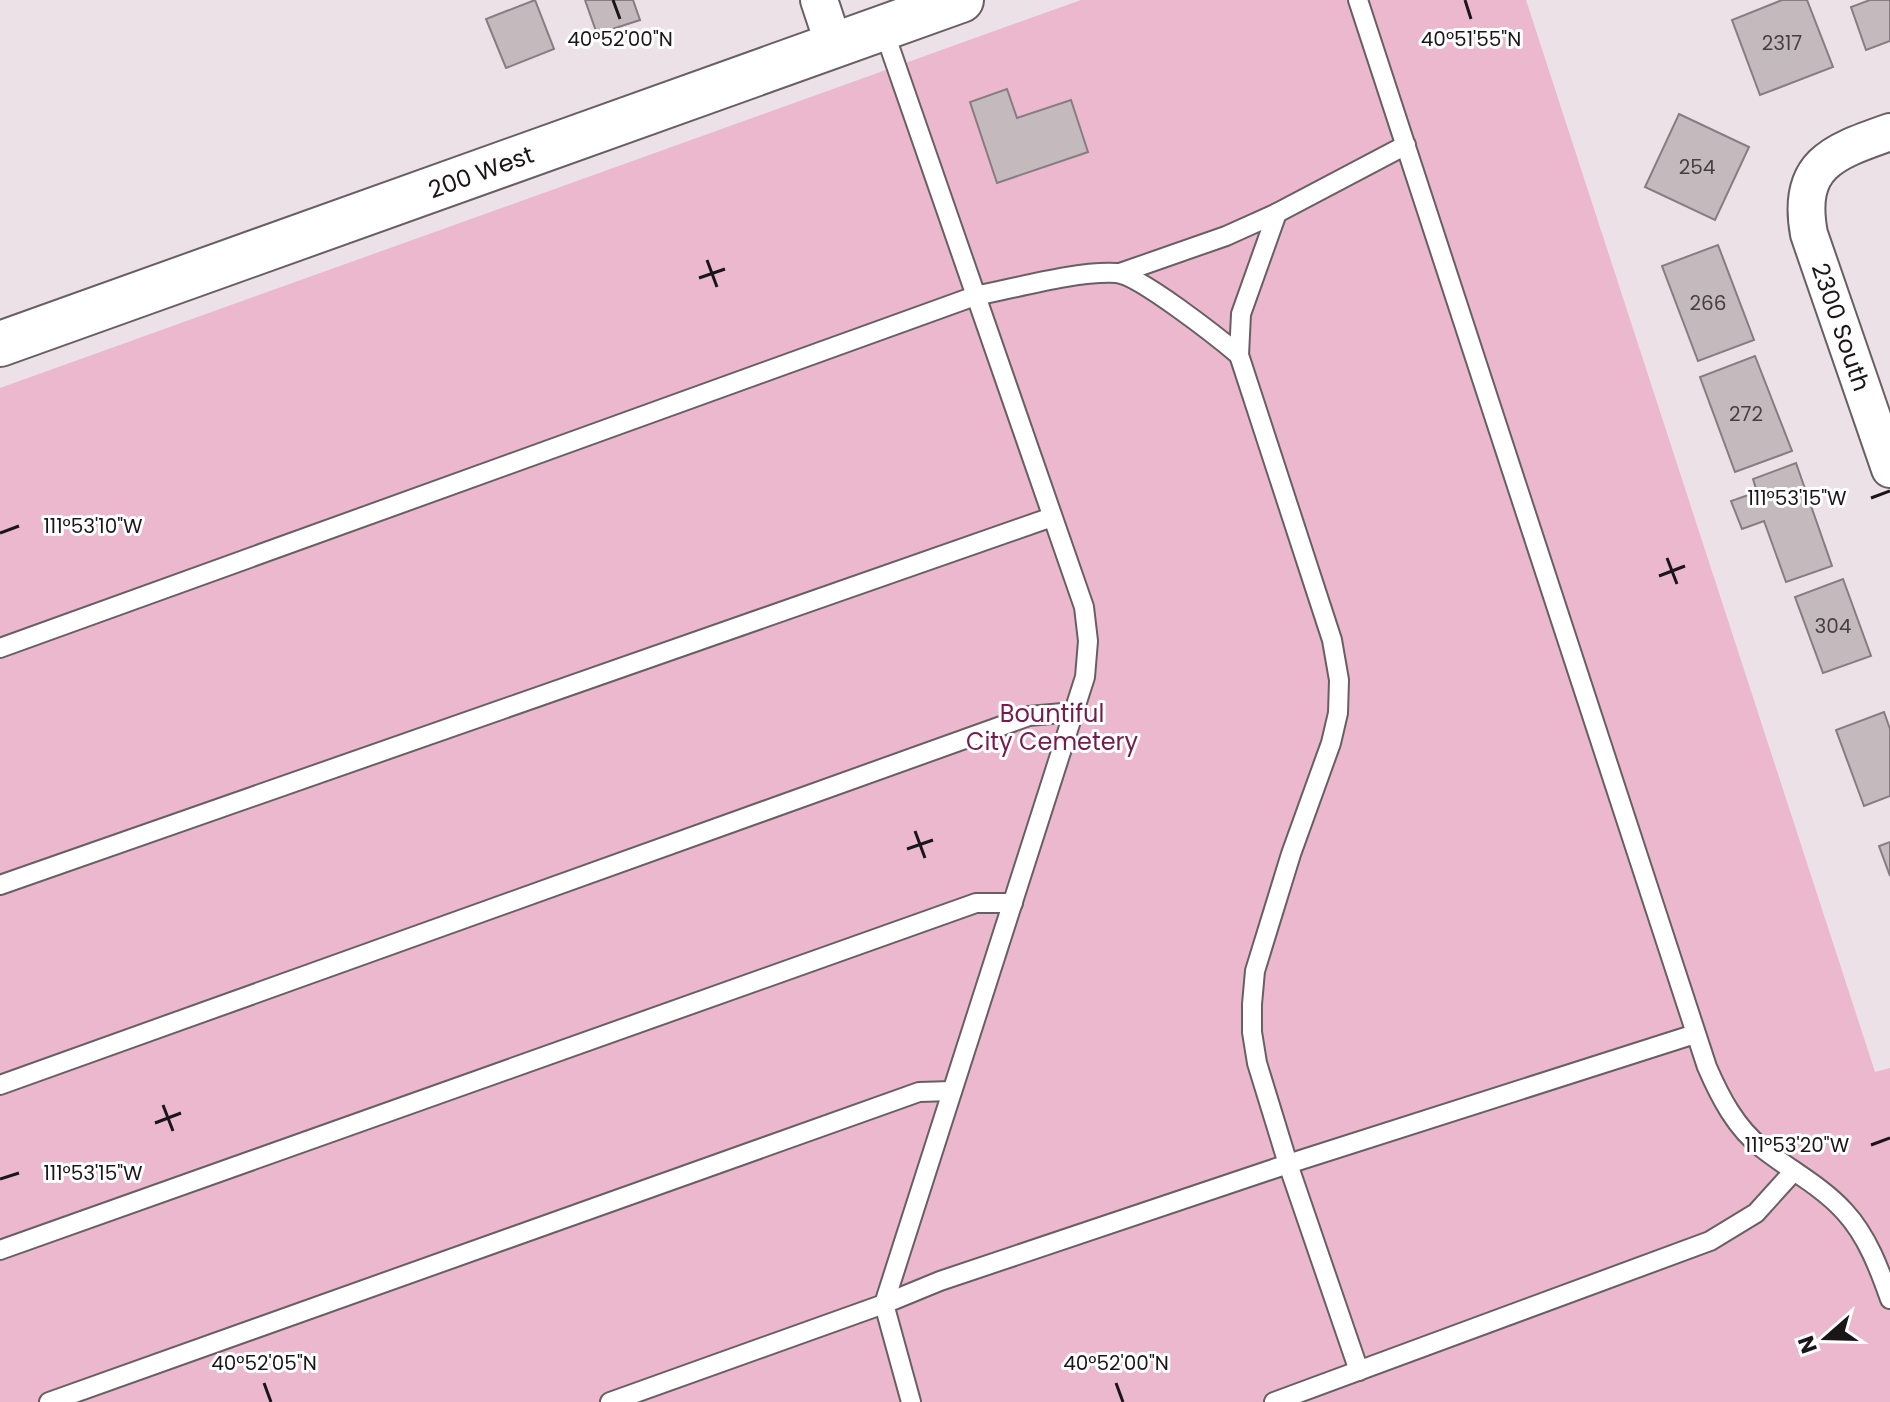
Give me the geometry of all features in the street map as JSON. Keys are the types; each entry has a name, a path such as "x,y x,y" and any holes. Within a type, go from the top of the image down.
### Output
{"street":[{"path":"819,0 834,45"},
{"name":"200 West","path":"0,344 961,0"},
{"name":"2300 South","path":"1890,132 1846,147 1830,156 1809,183 1806,200 1809,234 1890,469"}],"lane":[{"path":"1358,0 1695,1034 1719,1093 1736,1120 1760,1147 1844,1210 1864,1238 1890,1299"},
{"path":"883,28 1084,607 1088,641 1085,677 884,1304 911,1402"},
{"path":"0,648 975,296 1077,277 1120,273 1226,236 1277,213 1406,145"},
{"path":"1277,213 1241,314 1239,355 1332,640 1339,680 1338,713 1331,743 1291,854 1255,971 1252,1004 1257,1063 1359,1371"},
{"path":"1120,273 1203,324 1239,355"},
{"path":"0,885 1052,517"},
{"path":"0,1085 1029,716 1074,712"},
{"path":"0,1250 976,903 1013,903"},
{"path":"610,1402 940,1281 1288,1164 1695,1034"},
{"path":"49,1402 919,1092 952,1091"},
{"path":"1274,1402 1710,1241 1756,1213 1794,1171"}],"green space":[{"name":"Bountiful City Cemetery","path":"1081,0 1526,0 1875,1072 1890,1068 1890,1402 0,1402 0,388"}],"building":[{"path":"535,0 554,49 506,68 486,19"},
{"path":"585,0 633,0 640,20 597,34"},
{"path":"1782,0 1807,0 1833,67 1760,95 1732,20"},
{"path":"1870,0 1890,0 1890,41 1866,50 1851,7"},
{"path":"1007,89 1017,118 1071,100 1088,152 997,183 970,102"},
{"path":"1679,114 1749,147 1715,220 1645,187"},
{"path":"1718,245 1754,340 1698,361 1662,266"},
{"path":"1755,356 1792,451 1735,472 1700,377"},
{"path":"1796,463 1832,566 1786,582 1764,521 1742,529 1731,501 1757,492 1753,479"},
{"path":"1843,579 1871,656 1823,673 1795,597"},
{"path":"1884,712 1890,729 1890,796 1864,806 1836,730"},
{"path":"1890,842 1890,876 1879,846"}]}
